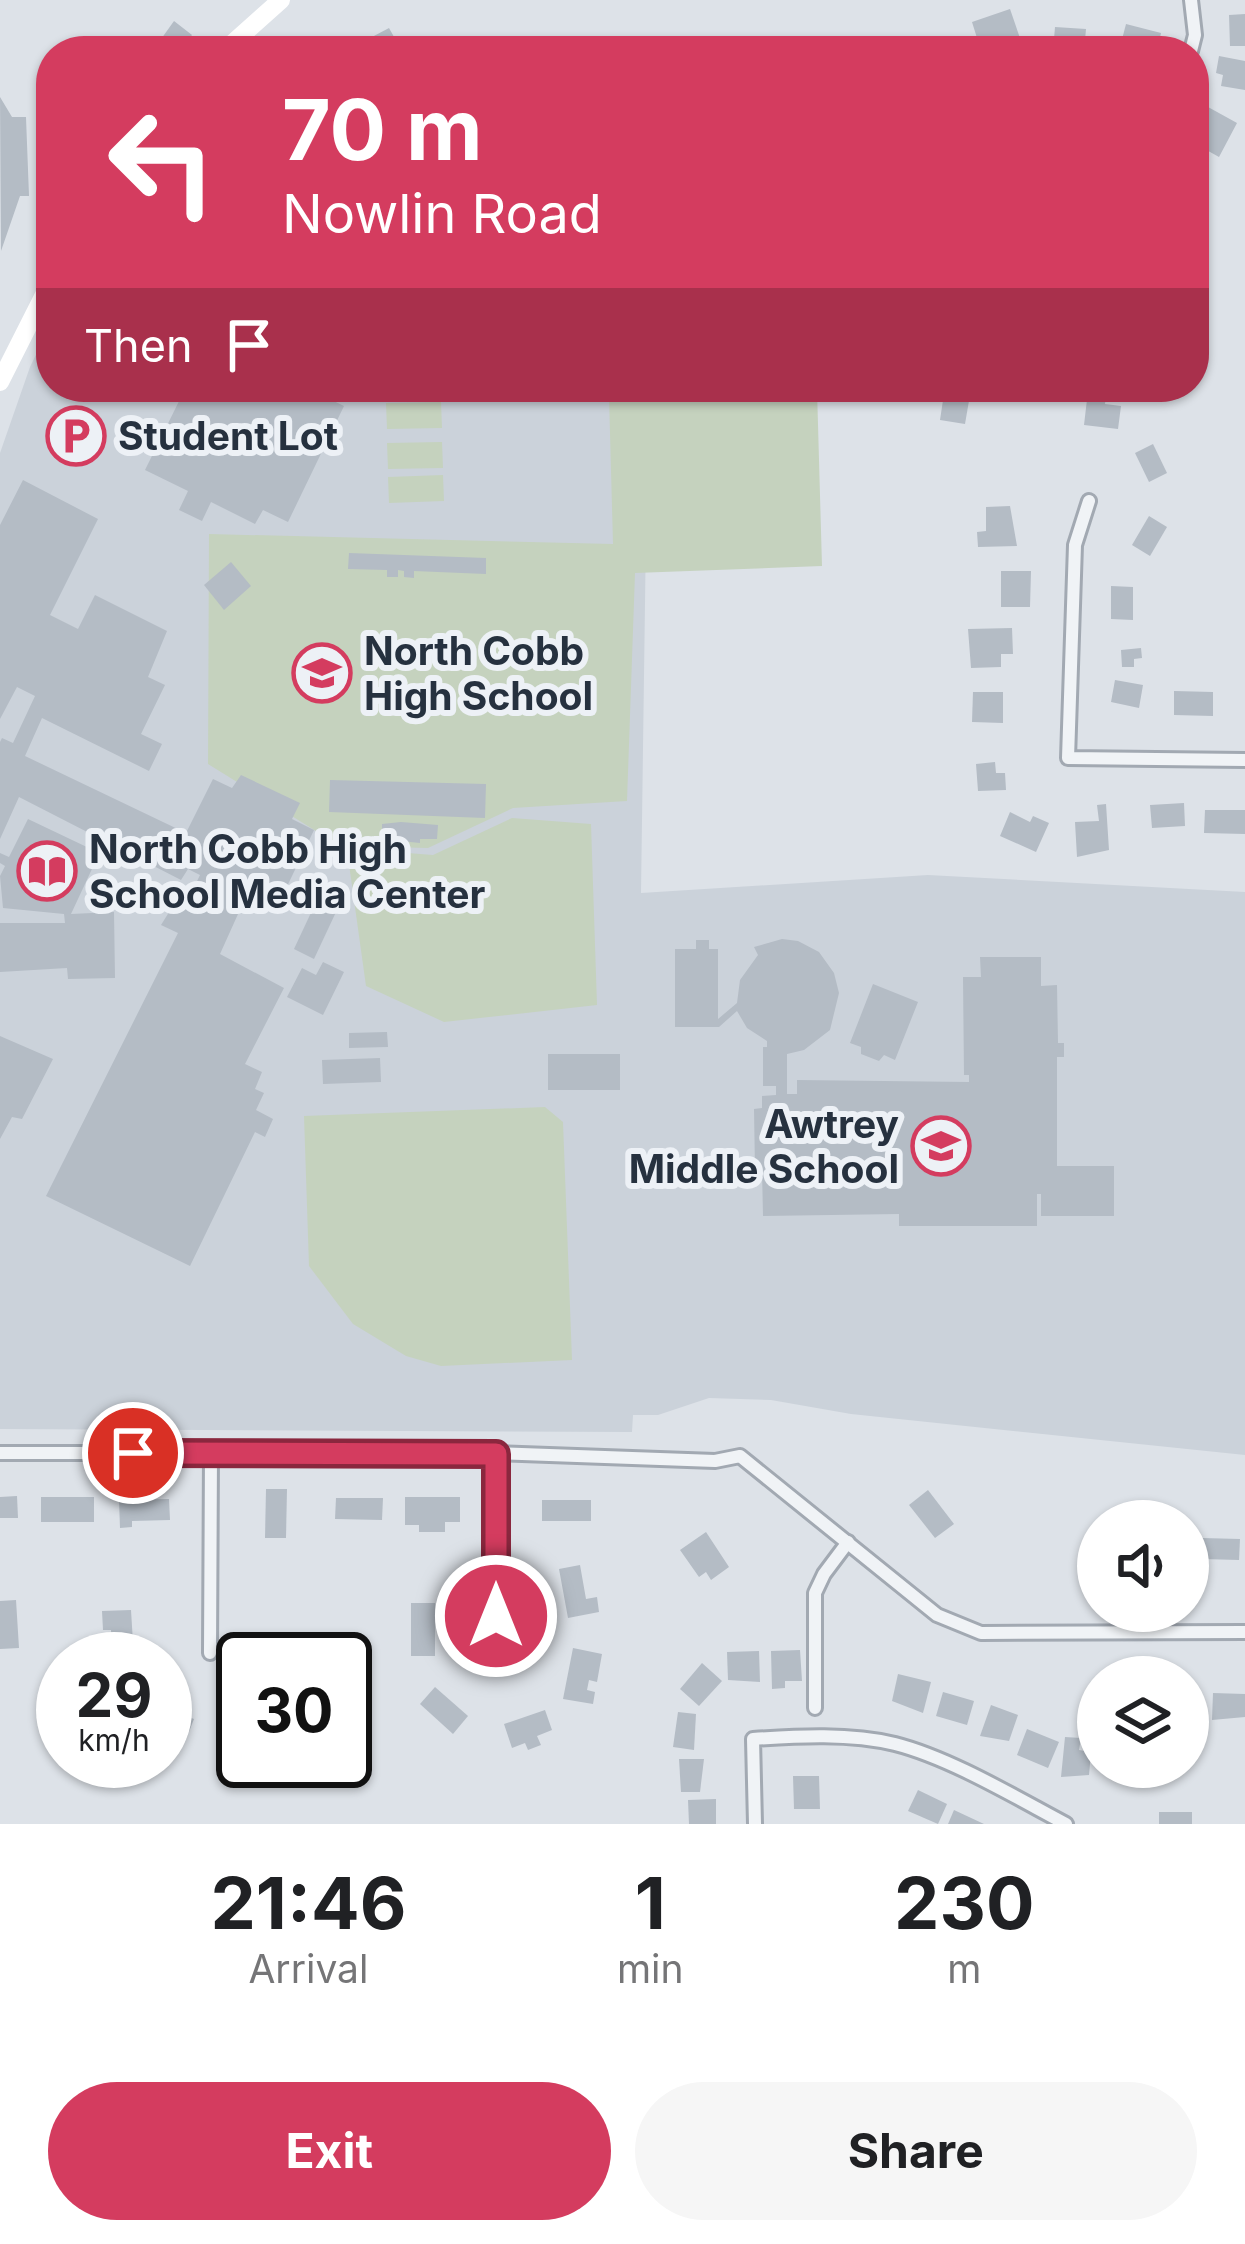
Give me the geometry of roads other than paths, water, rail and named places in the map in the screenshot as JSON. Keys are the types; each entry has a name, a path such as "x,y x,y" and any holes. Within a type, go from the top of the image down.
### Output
{"main road":[{"path":"241,36 281,0"},
{"path":"0,382 36,311"}],"street":[{"path":"1190,0 1195,36"},
{"path":"1089,501 1075,545 1068,758 1245,760"},
{"path":"0,1453 496,1454 716,1462 740,1456 938,1615 981,1633 1245,1632"},
{"path":"210,1653 212,1453"},
{"path":"496,1454 496,1656"},
{"path":"815,1708 815,1593 848,1542"},
{"path":"755,1824 753,1739 804,1736 893,1743 934,1758 1066,1824"}],"place":[{"name":"Student Lot","path":"76,436"},
{"name":"North Cobb High School","path":"322,673"},
{"name":"North Cobb High School Media Center","path":"47,871"},
{"name":"Awtrey Middle School","path":"941,1146"}]}
